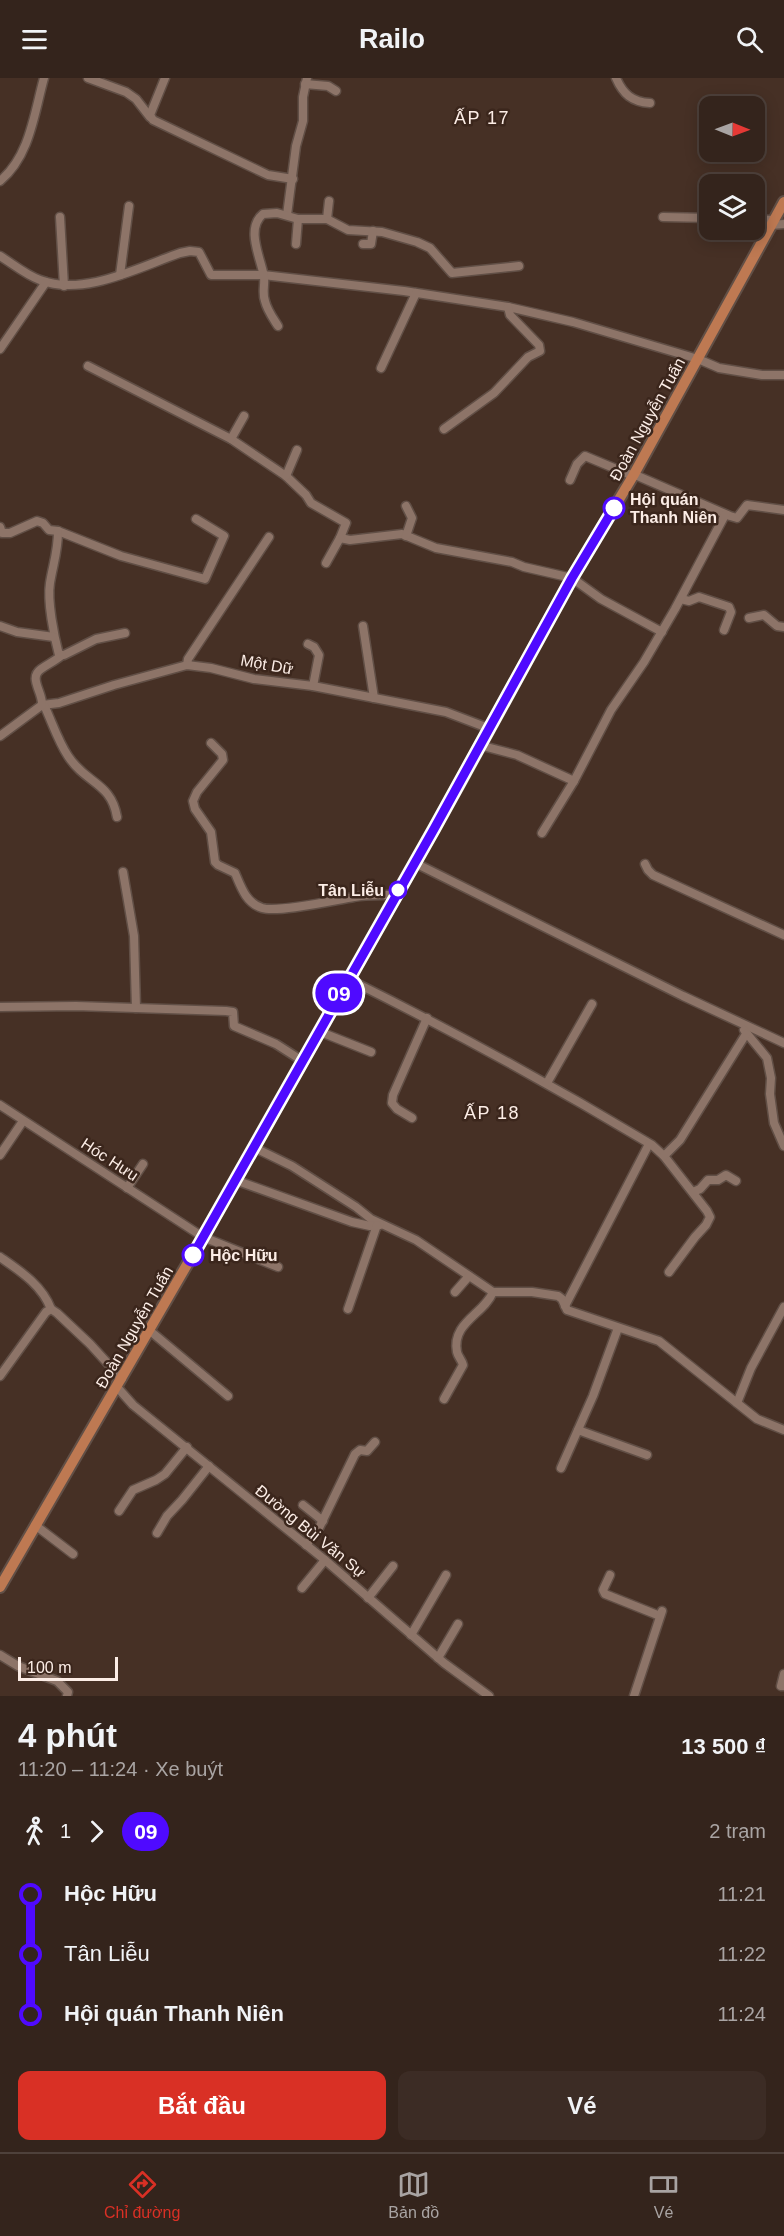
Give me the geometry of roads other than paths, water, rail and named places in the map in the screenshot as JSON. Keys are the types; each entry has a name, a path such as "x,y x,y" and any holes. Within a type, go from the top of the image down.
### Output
{"main road":[{"name":"Đoàn Nguyễn Tuấn","path":"0,1587 203,1237 572,578 776,223 784,202"}],"street":[{"path":"0,181 20,159 30,134 44,78"},
{"path":"88,78 126,92 136,99 150,117 162,125 268,175 293,179"},
{"path":"150,117 165,78"},
{"path":"616,78 626,95 641,102 650,103"},
{"path":"287,216 296,146 303,121 306,81 328,86 336,91"},
{"path":"327,219 329,201"},
{"path":"120,275 129,206"},
{"path":"278,326 264,298 263,275 254,231 256,223 263,214 278,213 298,219 327,219 348,230 395,235 430,248 452,273 519,266"},
{"path":"60,217 64,286"},
{"path":"663,218 699,218"},
{"path":"296,244 298,219"},
{"path":"363,244 371,244 373,231"},
{"path":"0,256 39,280 64,286 105,280 190,250 199,252 211,274 263,275 416,293 508,307 573,322 738,373 784,375"},
{"path":"0,349 46,282"},
{"path":"381,368 416,293"},
{"path":"444,429 494,393 528,357 540,351 539,345 510,315 508,307"},
{"path":"88,366 231,439 286,476 311,503 346,523 326,563"},
{"path":"231,439 244,416"},
{"path":"286,476 297,450"},
{"path":"570,480 577,464 585,456 725,515 737,518 747,505 784,510"},
{"path":"405,506 412,518 406,536"},
{"path":"542,833 574,781 611,710 681,599 725,515"},
{"path":"0,527 2,534 10,533 37,521 43,523 49,530 58,531 121,556 205,579 224,536 196,519"},
{"path":"58,531 58,552 50,585 54,637 58,654 62,656"},
{"path":"340,538 350,540 395,534 436,548 512,562 572,578 601,599 662,632"},
{"path":"187,664 188,659 269,537"},
{"path":"681,599 689,601 699,597 729,608 732,612 724,630"},
{"path":"749,618 764,615 777,626 784,627"},
{"path":"0,626 16,632 54,637"},
{"path":"363,626 374,698"},
{"path":"117,817 115,806 108,793 79,770 68,757 43,705 35,680 41,669 62,656 96,639 125,633"},
{"path":"308,644 317,650 319,655 313,686"},
{"name":"Một Dữ","path":"43,705 59,704 187,664 254,679 313,686 446,712 488,728"},
{"path":"0,736 43,705"},
{"path":"212,743 222,754 223,760 197,792 193,801 195,809 211,832 215,862 235,873 242,890 251,902 264,909 322,903 357,896 396,895"},
{"path":"479,745 517,755 574,781"},
{"path":"415,862 784,1043"},
{"path":"645,864 653,875 784,935"},
{"path":"123,872 134,936 136,1008"},
{"path":"348,979 427,1018 547,1083 650,1144 664,1156 710,1217 669,1272"},
{"path":"547,1083 592,1004"},
{"path":"0,1007 76,1006 233,1012 234,1026 276,1044 301,1060"},
{"path":"412,1118 392,1103 393,1095 427,1018"},
{"path":"739,1022 746,1034 767,1058 771,1078 770,1094 774,1123 784,1146"},
{"path":"318,1031 371,1052"},
{"path":"664,1156 680,1140 746,1034"},
{"name":"Hóc Hưu","path":"0,1106 203,1237 278,1267"},
{"path":"0,1155 23,1121"},
{"path":"566,1306 650,1144"},
{"path":"253,1147 292,1166 379,1225 416,1240 493,1292 547,1294 562,1299 567,1310 659,1341 757,1419 784,1430"},
{"path":"127,1188 143,1164"},
{"path":"693,1192 700,1189 708,1179 718,1180 726,1175 736,1181"},
{"path":"235,1180 352,1222 379,1225"},
{"path":"348,1309 379,1225"},
{"name":"Đường Bùi Văn Sự","path":"0,1257 29,1277 51,1309 90,1344 134,1405 325,1560 438,1658 489,1696"},
{"path":"456,1292 469,1276"},
{"path":"444,1400 463,1365 457,1352 459,1332 493,1292"},
{"path":"737,1404 751,1368 784,1307"},
{"path":"0,1376 46,1312 51,1309"},
{"path":"561,1468 603,1371 618,1328"},
{"path":"148,1330 228,1396"},
{"path":"578,1430 646,1455"},
{"path":"306,1545 323,1521 355,1454 360,1450 367,1451 375,1442"},
{"path":"119,1511 133,1490 165,1474 187,1447"},
{"path":"157,1533 167,1516 209,1466"},
{"path":"303,1505 323,1521"},
{"path":"35,1526 73,1554"},
{"path":"303,1588 325,1560"},
{"path":"368,1598 393,1566"},
{"path":"411,1635 446,1575"},
{"path":"610,1575 603,1590 605,1594 661,1613 634,1696"},
{"path":"438,1658 458,1624"},
{"path":"0,1655 18,1666 57,1681 68,1692 67,1696"},
{"path":"784,1674 781,1686 784,1686"}],"place":[{"name":"Hội quán Thanh Niên","path":"614,508"},
{"name":"Tân Liễu","path":"398,890"},
{"name":"Hộc Hữu","path":"193,1255"}],"district":[{"name":"ẤP 17","path":"482,118"},
{"name":"ẤP 18","path":"492,1113"}]}
